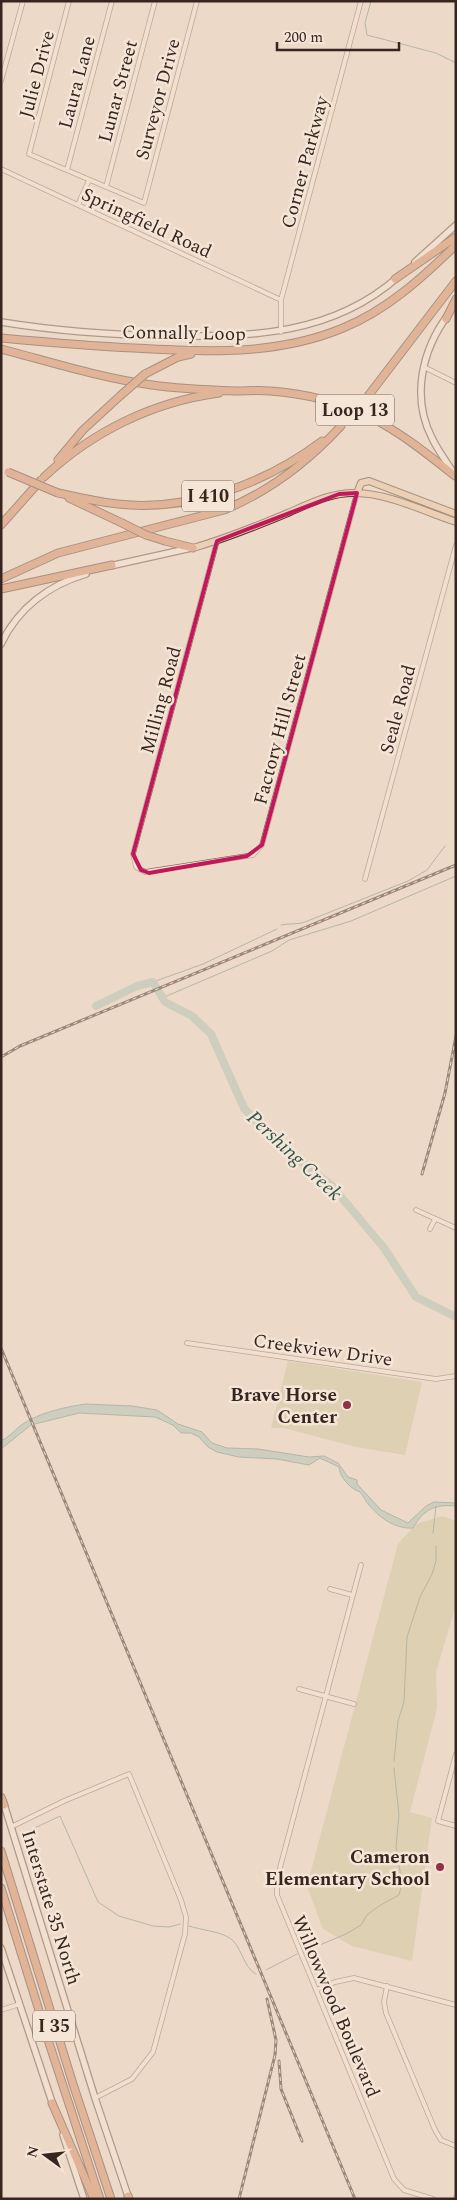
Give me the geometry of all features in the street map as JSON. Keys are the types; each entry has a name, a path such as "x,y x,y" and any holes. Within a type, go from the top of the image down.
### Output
{"highway":[{"path":"395,279 456,237"},
{"name":"Connally Loop","path":"1,338 80,345 207,352 239,351 280,346 344,328 397,297 456,246"},
{"name":"I 410","path":"1,468 58,493 118,504 160,504 189,501 243,485 287,465 341,426 365,400 456,281"},
{"path":"446,319 456,299"},
{"name":"Loop 13","path":"1,349 111,378 153,385 297,394 346,406 377,419 396,430 456,476"},
{"path":"1,525 83,430 145,374 178,356 207,352"},
{"path":"44,477 98,434 133,417 178,401 236,391"},
{"path":"1,579 58,554 224,510 243,502 289,474 317,451 341,426"},
{"path":"58,493 146,535 193,548"},
{"path":"1,590 16,585 112,566"},
{"path":"1,1796 4,1805"},
{"name":"I 35","path":"1,1851 73,2084 111,2199"},
{"name":"I 35","path":"1,1888 52,2055 100,2199"},
{"path":"52,2103 94,2199"}],"main road":[{"path":"1,322 48,329 132,336 228,336 281,332 307,326 361,303 395,279 456,225"},
{"path":"456,305 430,345 423,367 421,394 426,424 432,438 456,476"},
{"path":"357,493 361,483 368,481 456,514"},
{"path":"1,644 21,614 43,593 69,580 112,566 217,541 318,500 339,494 357,493 393,500 456,522"},
{"name":"Interstate 35 North","path":"4,1805 128,2198"},
{"path":"1,1948 84,2199"}],"street":[{"path":"1,81 23,1"},
{"name":"Julie Drive","path":"67,170 29,154 69,1"},
{"name":"Laura Lane","path":"67,170 112,1"},
{"name":"Lunar Street","path":"106,187 155,1"},
{"name":"Surveyor Drive","path":"106,187 144,204 197,1"},
{"name":"Corner Parkway","path":"281,332 281,300 361,1"},
{"path":"1,62 6,63"},
{"name":"Springfield Road","path":"1,169 281,300"},
{"path":"67,170 106,187"},
{"path":"78,205 89,180"},
{"path":"423,367 456,382"},
{"name":"Factory Hill Street","path":"136,867 149,873 247,856 254,854 262,845 357,493"},
{"name":"Milling Road","path":"136,867 133,854 217,541"},
{"name":"Seale Road","path":"365,879 456,545"},
{"path":"416,1210 456,1228"},
{"path":"430,1229 435,1219"},
{"name":"Creekview Drive","path":"187,1343 436,1379 456,1376"},
{"name":"Willowwood Boulevard","path":"361,1565 276,1887 282,1908 394,2179 404,2190 433,2199"},
{"path":"330,1589 352,1595"},
{"path":"299,1689 354,1704"},
{"path":"456,1754 438,1821 456,1826"},
{"path":"11,1827 64,1801 129,1774 179,1892 186,1916 186,1925 183,1943 153,2052 132,2079 95,2098"},
{"path":"316,1990 349,1978 387,1986 456,2005"},
{"path":"387,1986 384,2002 386,2013 434,2130 441,2140 456,2146"},
{"path":"1,2010 20,2004"}],"highlighted area":[{"path":"357,493 262,845 247,856 149,873 141,870 133,854 217,541 339,494"}],"shaded area":[{"name":"Brave Horse Center","path":"288,1361 422,1382 405,1455 356,1447 284,1428 271,1428"},
{"path":"86,1404 132,1406 157,1410 178,1424 202,1432 212,1443 227,1448 258,1449 309,1457 324,1456 338,1463 348,1477 357,1480 357,1484 381,1510 408,1523 426,1506 434,1502 456,1503 456,1506 436,1507 421,1516 413,1528 400,1527 388,1522 373,1510 360,1492 346,1482 339,1471 339,1467 320,1458 309,1465 277,1459 239,1457 217,1452 208,1447 199,1437 191,1433 181,1433 173,1425 155,1417 79,1413 31,1425 1,1449 1,1441 27,1421 52,1411"},
{"path":"442,1516 456,1521 456,1605 436,1672 437,1708 410,1812 432,1818 412,1961 352,1946 323,1929 307,1886 398,1544 416,1524"}],"waterway":[{"path":"371,1 365,23 367,35 436,53 456,63"},
{"path":"281,925 305,922 408,881 427,870 445,846"},
{"path":"162,998 272,951 289,940 351,921 456,876"},
{"path":"153,982 203,964 277,929"},
{"name":"Pershing Creek","path":"96,1006 137,986 153,982 165,1002 192,1016 211,1034 244,1108 271,1138 332,1186 384,1248 416,1297 456,1317"},
{"path":"433,1533 436,1506"},
{"path":"394,1761 398,1721 404,1702 407,1637 420,1597 432,1574 436,1561 436,1546"},
{"path":"303,1952 346,1934 361,1925 367,1915 379,1906 399,1895 402,1883 396,1847 399,1815 394,1768"},
{"path":"22,1834 60,1816 98,1902 119,1916 153,1926 169,1927 180,1924"},
{"path":"189,1926 219,1933 233,1940 251,1971 256,1974"},
{"path":"266,1970 297,1954"}],"railway":[{"path":"1,1057 20,1046 456,865"},
{"path":"422,1174 445,1093 456,1036"},
{"path":"1,1348 355,2199"},
{"path":"239,2199 275,2055 276,2040 267,1999"},
{"path":"279,2061 281,2089 302,2141"}],"place":[{"name":"Brave Horse Center","path":"347,1405"},
{"name":"Cameron Elementary School","path":"440,1867"}]}
